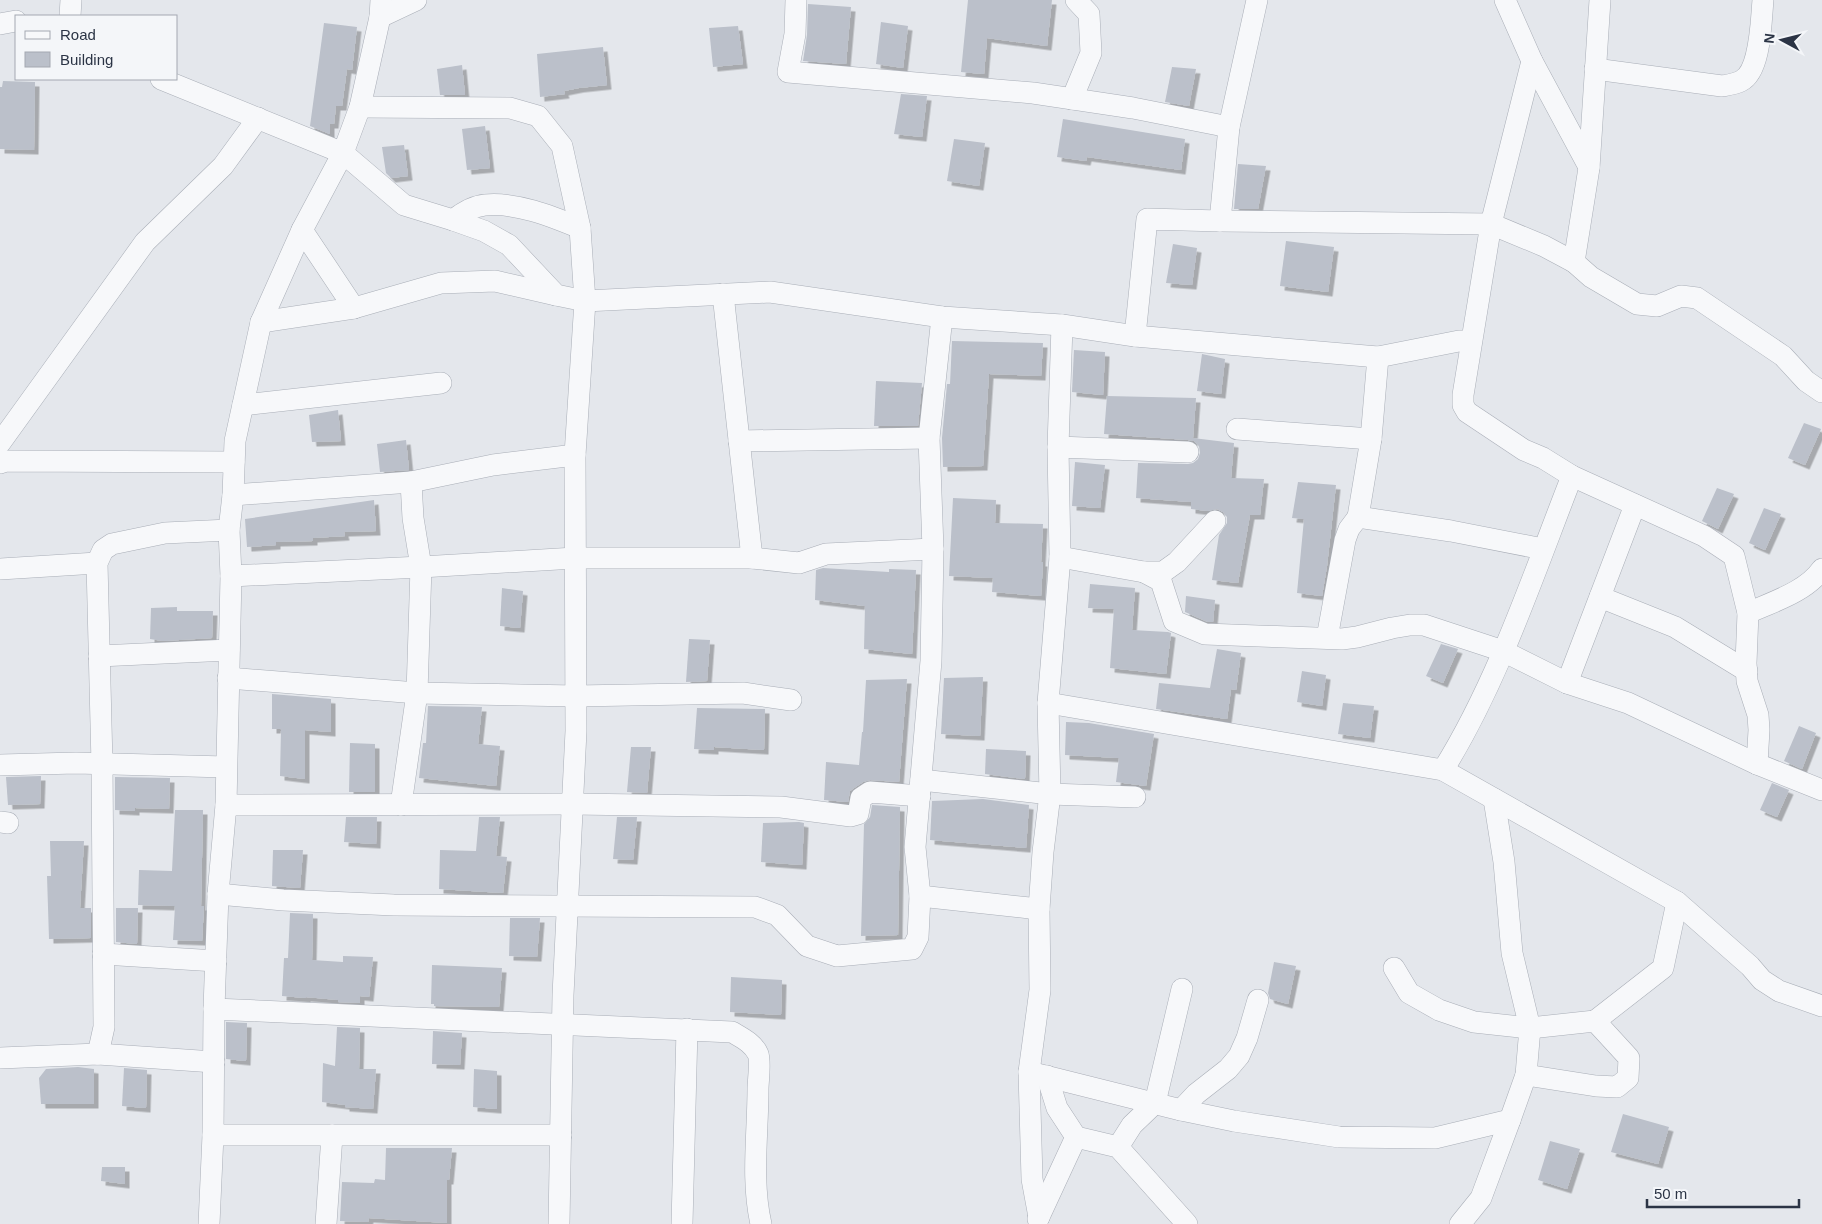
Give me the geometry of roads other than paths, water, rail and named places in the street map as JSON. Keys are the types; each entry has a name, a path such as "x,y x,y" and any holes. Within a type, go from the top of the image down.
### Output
{"street":[{"path":"70,15 71,0"},
{"path":"209,1224 213,1135 214,1009 218,894 226,805 231,576 229,530 233,495 235,440 261,322 302,230 343,153 360,107 381,8 416,0"},
{"path":"796,0 795,34 788,72 1033,93 1133,108 1228,127"},
{"path":"1072,99 1091,53 1089,14 1076,0"},
{"path":"1220,221 1228,127 1257,0"},
{"path":"1505,0 1532,61 1589,168"},
{"path":"1574,262 1589,168 1600,0"},
{"path":"1595,69 1722,86 1742,81 1752,69 1758,43 1763,0"},
{"path":"0,24 15,21"},
{"path":"1532,61 1491,224 1471,341 1463,405 1467,412 1524,450 1543,458 1572,476 1704,536 1734,556 1748,613 1747,680 1759,723 1757,764"},
{"path":"163,80 343,153 404,206 484,231 509,245 556,294"},
{"path":"360,107 510,108 538,116 562,146 580,228 585,301 575,456 576,731 563,1025 559,1224"},
{"path":"0,443 145,242 223,166 258,118"},
{"path":"453,220 466,211 484,205 517,207 546,214 580,228"},
{"path":"1135,336 1147,219 1491,224 1544,246 1574,262 1591,277 1637,304 1657,306 1681,296 1697,298 1784,356 1806,381 1822,392"},
{"path":"302,230 354,308"},
{"path":"261,322 354,308 441,283 495,281 585,301 770,292 942,317 1062,325 1135,336 1378,357 1459,340 1471,341"},
{"path":"723,294 752,558"},
{"path":"218,894 283,900 394,905 755,906 777,915 807,946 837,956 912,949 918,937 920,896 915,847 931,661 933,549 930,438 942,317"},
{"path":"1037,1221 1032,1179 1038,1074 1039,909 1050,794 1048,703 1060,557 1058,447 1062,325"},
{"path":"1327,638 1345,540 1349,529 1358,517 1371,440 1378,357"},
{"path":"243,405 441,383"},
{"path":"1237,429 1371,440"},
{"path":"739,441 930,438"},
{"path":"1058,447 1188,452"},
{"path":"233,495 411,482 493,465 575,456"},
{"path":"0,463 6,461 234,462"},
{"path":"1443,770 1459,744 1503,651 1572,476"},
{"path":"401,805 417,693 421,567 413,518 411,482"},
{"path":"1566,683 1636,505"},
{"path":"1358,517 1451,531 1543,549"},
{"path":"1060,557 1144,572 1163,572 1178,562 1215,520"},
{"path":"98,1054 104,1027 104,954 97,563 103,550 112,544 165,533 229,530"},
{"path":"231,576 576,558 752,558 799,564 826,554 933,549"},
{"path":"0,569 97,563"},
{"path":"1748,613 1810,582 1822,569"},
{"path":"1144,572 1161,581 1174,621 1205,634 1327,638 1357,637 1392,628 1424,625 1503,651 1566,683 1628,703 1757,764 1822,790"},
{"path":"1600,597 1675,627 1747,671"},
{"path":"99,656 229,650"},
{"path":"228,678 417,693 576,696 742,693 792,700"},
{"path":"1048,703 1443,770 1677,902 1750,966 1762,980 1778,991 1822,1006"},
{"path":"0,766 102,764 226,767"},
{"path":"226,805 572,804 781,807 851,816 858,814 861,798 870,792 921,788 1135,797"},
{"path":"1460,1224 1481,1198 1510,1120 1526,1075 1530,1028 1512,953 1504,862 1494,799"},
{"path":"920,896 1039,909"},
{"path":"1394,968 1409,993 1439,1010 1474,1022 1530,1028 1595,1021 1663,968 1677,902"},
{"path":"104,954 216,961"},
{"path":"1118,1147 1132,1125 1156,1103 1182,989"},
{"path":"1181,1110 1196,1094 1228,1069 1239,1056 1247,1038 1258,1000"},
{"path":"214,1009 732,1032 750,1043 759,1055 755,1166 761,1224"},
{"path":"1526,1075 1596,1086 1616,1087 1622,1083 1628,1078 1629,1058 1595,1021"},
{"path":"682,1224 687,1029"},
{"path":"0,1058 98,1054 214,1062"},
{"path":"1038,1074 1181,1110 1234,1121 1339,1137 1435,1138 1510,1120"},
{"path":"1038,1074 1057,1108 1076,1136 1118,1147 1187,1224"},
{"path":"213,1135 561,1135"},
{"path":"326,1224 332,1135"},
{"path":"1037,1221 1076,1136"}]}
